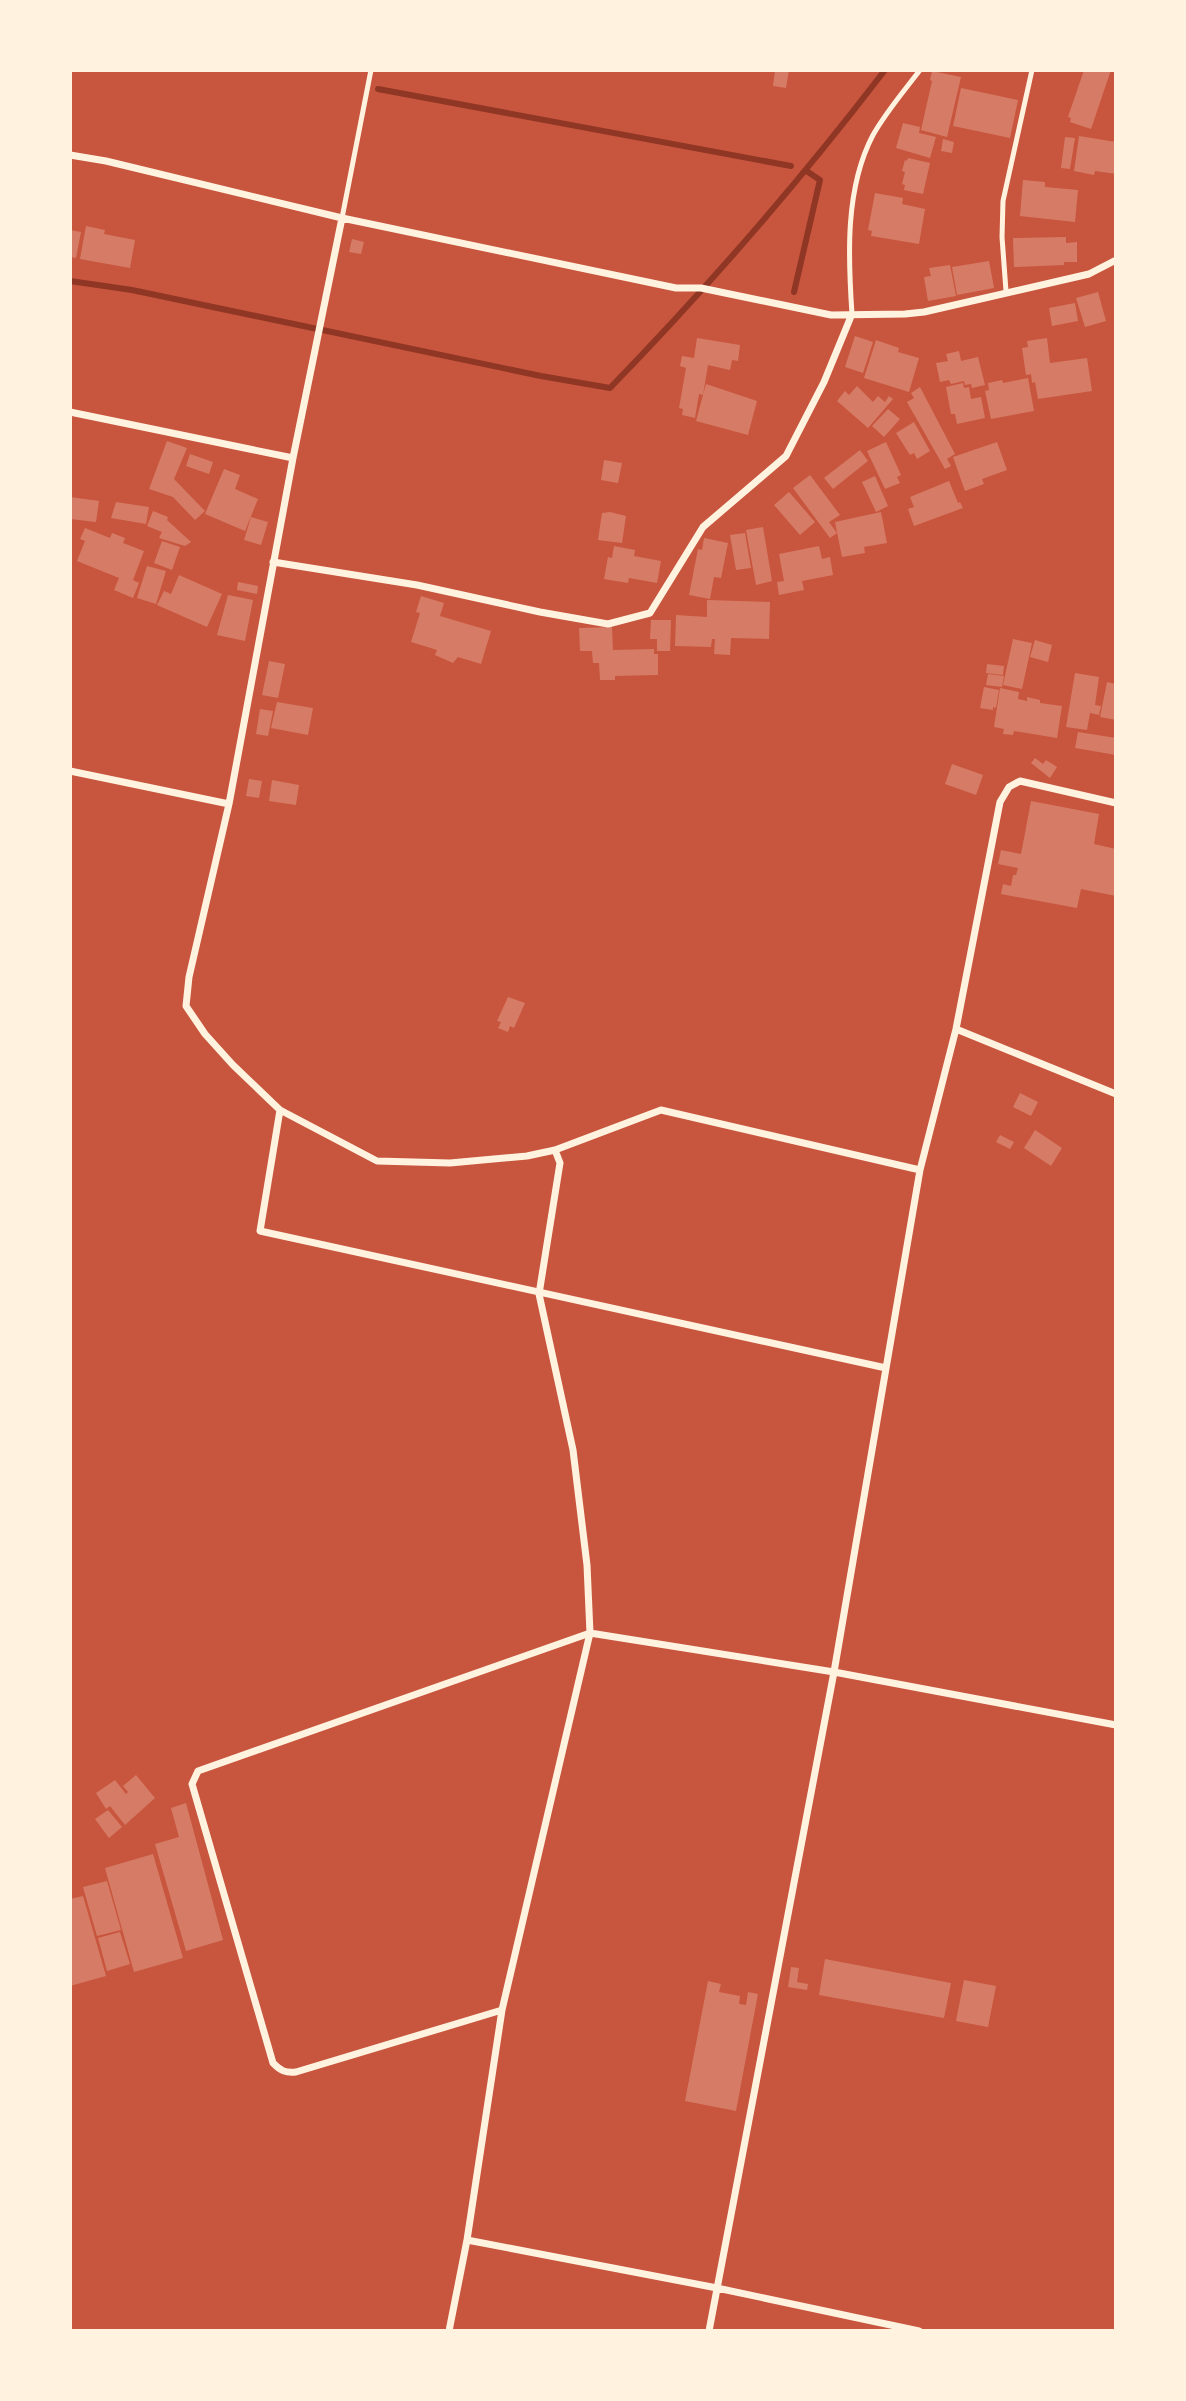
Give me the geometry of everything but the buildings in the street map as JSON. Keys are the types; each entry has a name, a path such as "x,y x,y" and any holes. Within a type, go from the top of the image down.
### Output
{"street":[{"path":"70,155 106,161 342,218 676,288 701,288 831,315 925,312 1089,274 1116,260"},
{"path":"342,218 293,458 229,804 187,985 186,1006 214,1045 280,1110 377,1161 450,1163 527,1156 555,1150 662,1110 920,1170"},
{"path":"273,562 416,585 608,624 650,613 703,527 786,456 824,383 852,314"},
{"path":"70,412 293,458"},
{"path":"70,771 229,804"},
{"path":"709,2331 834,1672 920,1170 957,1029 1000,802 1004,793 1020,781 1116,803"},
{"path":"957,1029 1116,1094"},
{"path":"280,1110 260,1231 886,1368"},
{"path":"449,2331 467,2240 502,2010 590,1633 587,1565 573,1450 539,1294 560,1163 555,1150"},
{"path":"502,2010 296,2072 285,2073 279,2069 273,2063 192,1784 198,1771 590,1633 834,1672 1116,1725"},
{"path":"467,2240 717,2288 919,2331"}],"lane":[{"path":"342,218 370,70"},
{"path":"852,314 849,236 860,172 872,137 920,70"},
{"path":"1006,292 1002,237 1003,201 1032,70"}],"waterway":[{"path":"70,281 132,290 541,376 610,388 752,233 885,70"},
{"path":"378,89 791,166"},
{"path":"794,292 820,180 808,172"}]}
